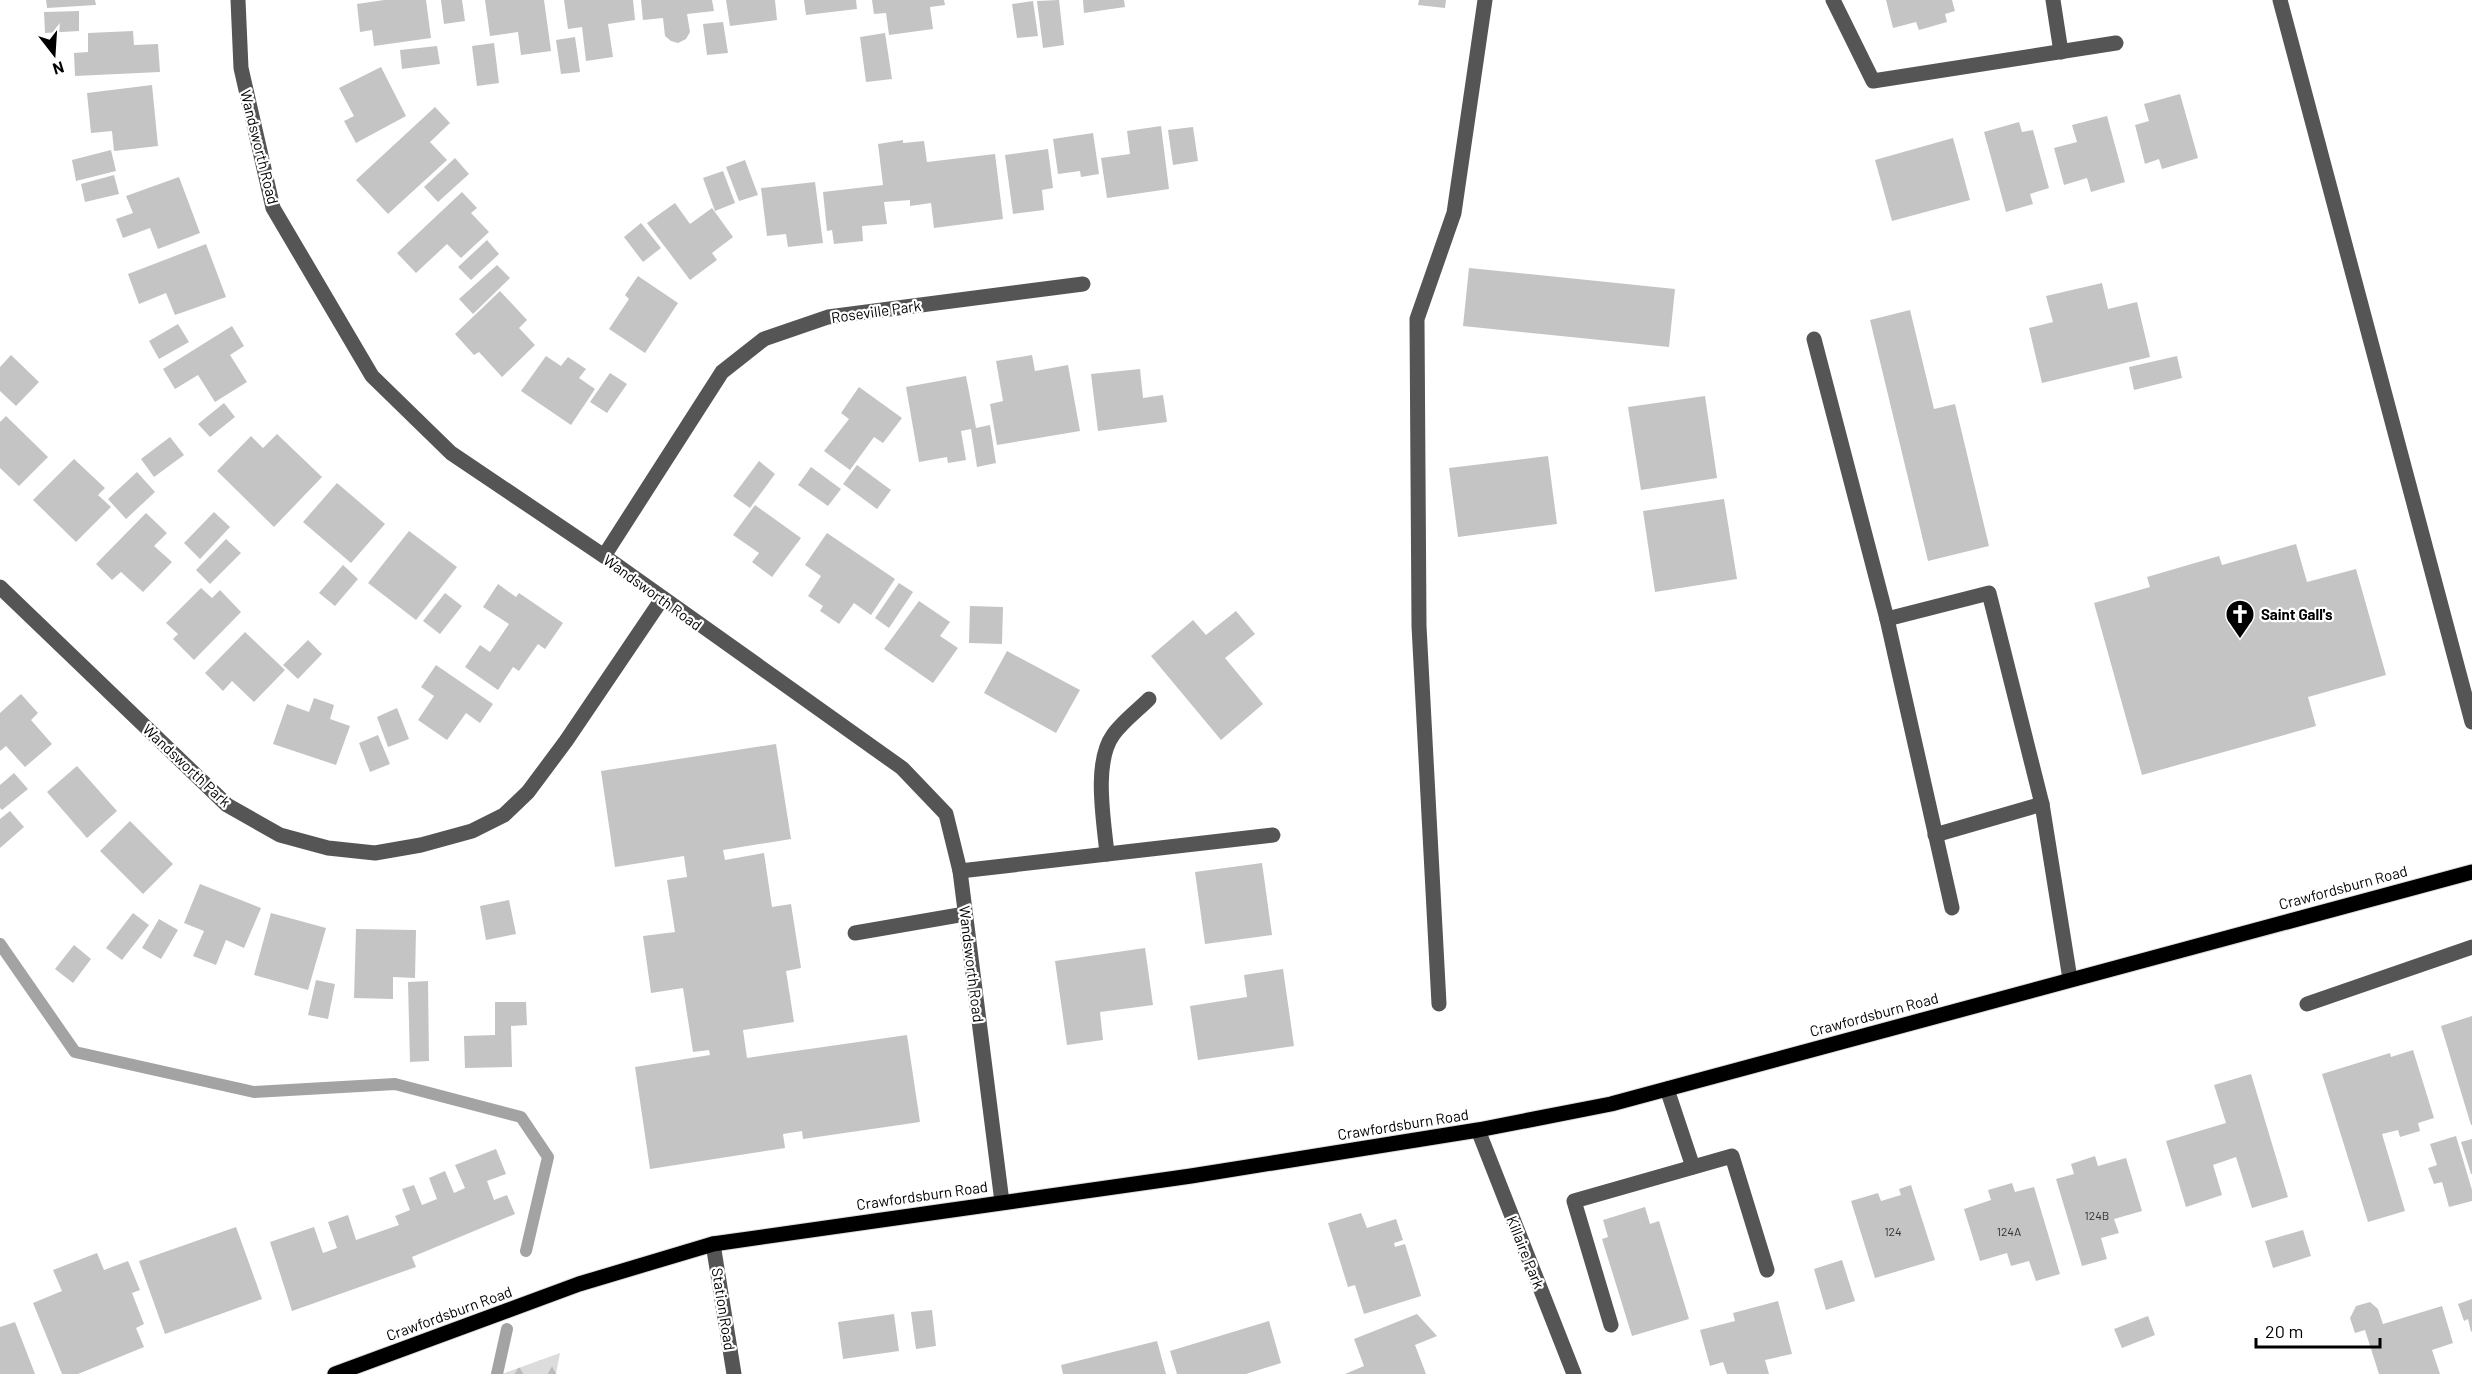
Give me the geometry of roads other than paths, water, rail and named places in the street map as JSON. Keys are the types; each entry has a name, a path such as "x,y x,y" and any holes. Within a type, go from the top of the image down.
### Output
{"main road":[{"name":"Crawfordsburn Road","path":"335,1374 579,1284 713,1244 1191,1176 1478,1130 1611,1104 2472,872"}],"street":[{"name":"Wandsworth Road","path":"238,0 241,68 273,208 372,376 451,453 604,556 902,768 946,814 960,871 1002,1202"},
{"path":"1439,1004 1419,626 1417,319 1454,213 1485,0"},
{"path":"1833,0 1873,81 2116,44"},
{"path":"2053,0 2061,52"},
{"path":"2280,0 2472,722"},
{"name":"Roseville Park","path":"604,556 722,372 764,339 828,317 1083,284"},
{"path":"1814,339 1887,619 1952,908"},
{"name":"Wandsworth Park","path":"0,587 227,806 280,835 328,848 375,853 421,845 472,831 504,814 528,792 566,741 662,599"},
{"path":"1887,619 1989,593 2042,804 2070,979"},
{"path":"1107,854 1102,775 1103,755 1113,735 1149,699"},
{"path":"1935,835 2042,804"},
{"path":"960,871 1273,835"},
{"path":"855,933 965,914"},
{"path":"2307,1004 2472,947"},
{"path":"1667,1089 1693,1167"},
{"name":"Killaire Park","path":"1478,1130 1574,1374"},
{"path":"1611,1325 1574,1200 1732,1156 1767,1270"},
{"name":"Station Road","path":"713,1244 734,1374"}],"waterway":[{"path":"0,944 75,1052 254,1092 395,1084 521,1117 548,1157 526,1251"},
{"path":"497,1374 507,1329"}],"place":[{"name":"Saint Gall's","path":"2240,640"}]}
